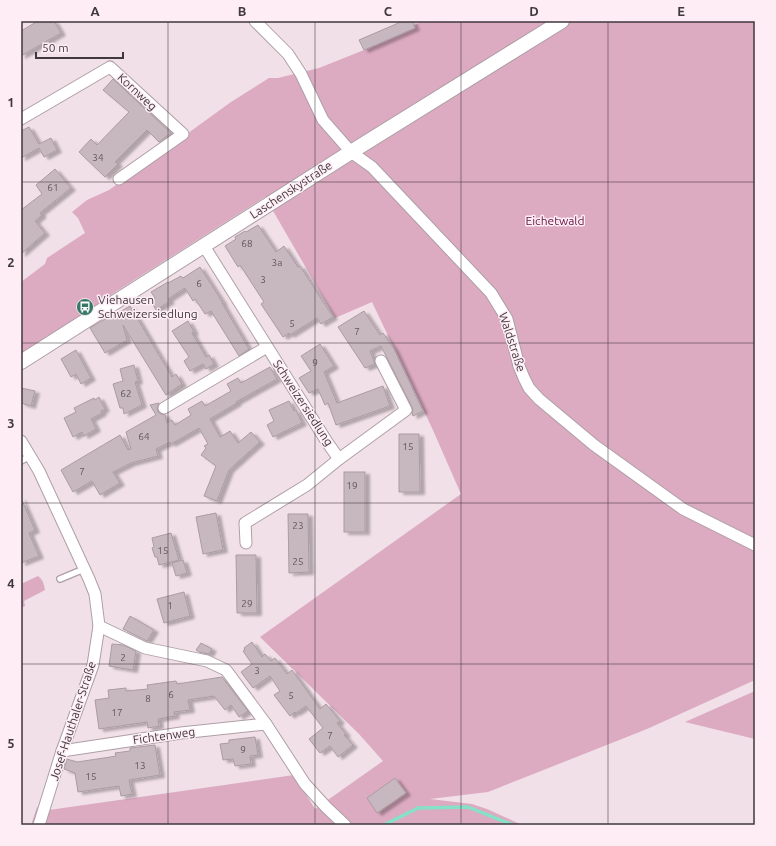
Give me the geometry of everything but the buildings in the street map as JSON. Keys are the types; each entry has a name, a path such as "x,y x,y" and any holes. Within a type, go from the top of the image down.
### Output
{"street":[{"name":"Waldstraße","path":"255,21 288,54 301,74 323,120 351,152 372,167 491,293 506,319 519,366 524,378 529,388 539,399 594,444 683,509 755,545"},
{"name":"Laschenskystraße","path":"21,362 351,152 562,21"},
{"name":"Kornweg","path":"21,119 110,67 182,134 119,178"},
{"name":"Schweizersiedlung","path":"204,246 339,459"},
{"name":"Schweizersiedlung","path":"164,408 267,347"},
{"name":"Schweizersiedlung","path":"246,542 245,523 307,485 339,459 406,410 381,361"},
{"name":"Josef-Hauthaler-Straße","path":"21,441 26,458 39,471 95,594 99,626 93,665 62,751 39,825"},
{"path":"99,626 145,648 207,662 226,670 266,724 305,784 326,807 346,825"},
{"name":"Fichtenweg","path":"62,751 181,734 266,724"}],"lane":[{"path":"60,580 84,568"}],"green space":[{"name":"Eichetwald","path":"421,21 755,21 755,680 647,729 488,792 430,799 472,804 522,825 31,825 37,807 49,810 294,775 315,809 383,761 359,734 260,637 461,494 432,428 372,302 335,318 265,197 117,291 21,356 21,282 45,264 47,258 85,233 78,218 72,212 87,200 109,190 231,102 269,78 278,78 319,68 402,34"},
{"path":"38,576 43,582 45,590 24,601 25,606 21,608 21,584"},
{"path":"755,691 755,739 685,722"}],"waterway":[{"path":"384,825 418,808 468,807 513,825"}],"place":[{"name":"Viehausen Schweizersiedlung","path":"85,307"}]}
